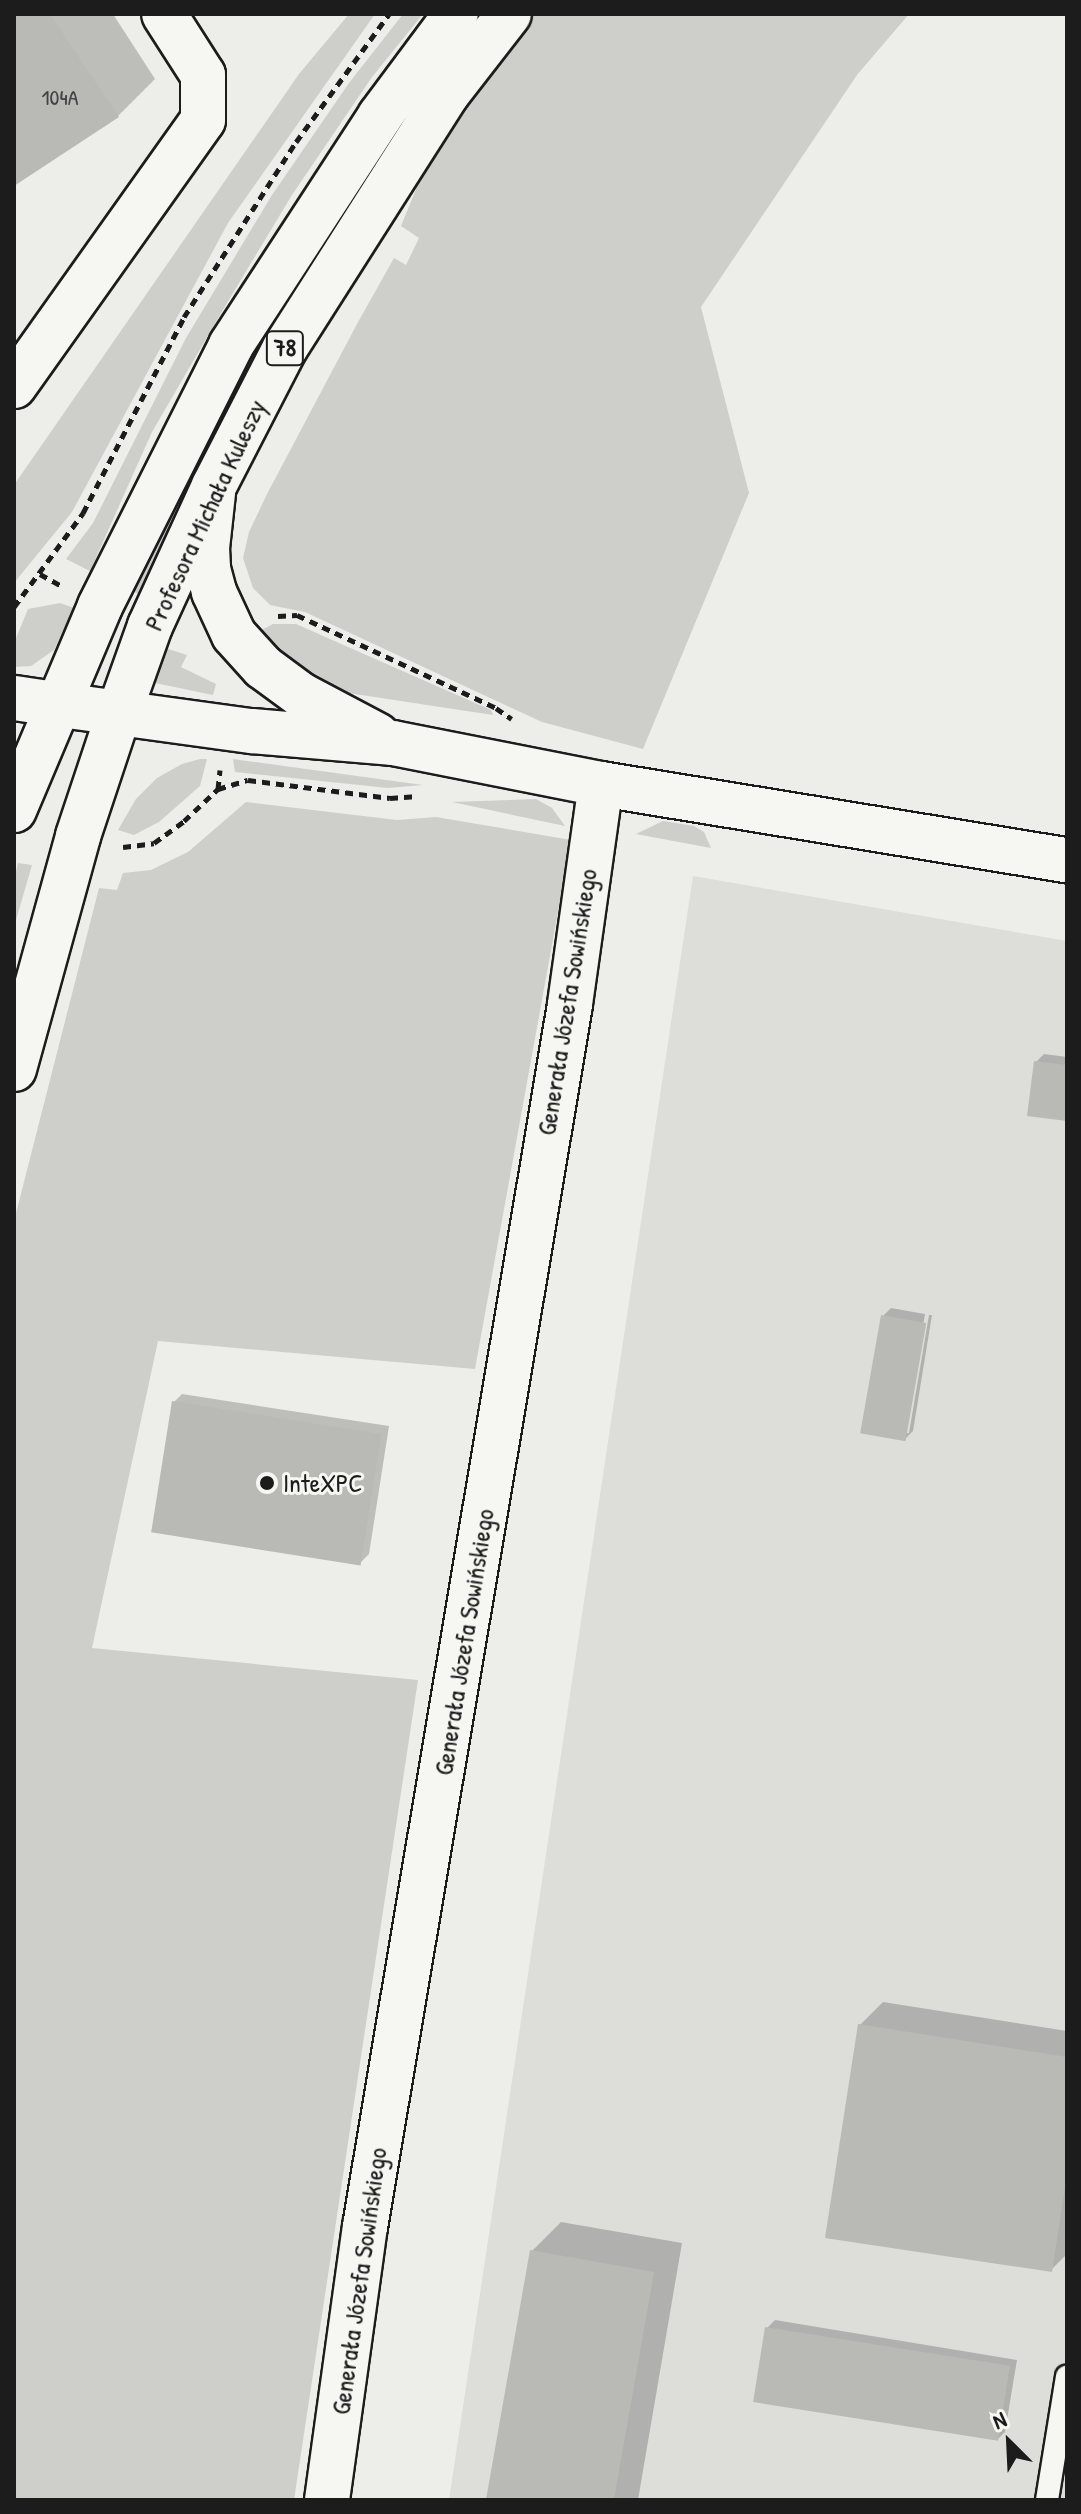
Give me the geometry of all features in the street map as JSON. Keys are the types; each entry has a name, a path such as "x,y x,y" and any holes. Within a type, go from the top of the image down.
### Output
{"street":[{"path":"14,386 203,120 203,75 164,14"},
{"name":"Profesora Michała Kuleszy","path":"14,810 61,705 100,606 141,518 231,345 380,116 456,14"},
{"name":"Profesora Michała Kuleszy","path":"14,1069 78,836 119,713 150,626 214,486 285,348 447,94 509,14"},
{"path":"214,486 207,548 208,569 214,592 234,635 263,667 301,695 393,743"},
{"path":"14,698 252,731 393,743 601,784 1067,860"},
{"name":"Generała Józefa Sowińskiego","path":"327,2500 365,2227 570,1004 601,784"}],"lane":[{"path":"1047,2500 1067,2377"}],"path":[{"path":"14,607 40,574"},
{"path":"272,616 297,615 496,708 519,724"},
{"path":"117,848 154,843 184,821 218,789 248,780 390,798"}],"shaded area":[{"path":"349,14 375,14 228,223 72,512 14,583 14,485 299,74"},
{"path":"403,14 423,14 372,77 292,195 224,308 152,432 90,571 66,559 93,523 186,338 272,195 349,83"},
{"path":"529,14 909,14 857,75 701,307 749,493 643,749 542,722 305,612 270,605 253,588 243,558 249,532 267,494 357,324 394,258 406,265 419,238 401,226 435,143"},
{"path":"164,522 175,522 150,599 132,591"},
{"path":"60,603 74,608 54,650 31,666 14,667 14,643 28,609"},
{"path":"273,624 296,624 491,710 493,715 348,693 321,685 252,635"},
{"path":"162,647 187,655 181,667 216,684 213,695 150,682"},
{"path":"207,759 200,786 159,822 134,835 118,830 136,799 157,778 182,764"},
{"path":"233,759 423,785 388,788 235,772"},
{"path":"536,799 552,808 565,826 452,802"},
{"path":"246,802 397,820 436,817 571,840 475,1369 158,1341 92,1648 418,1680 294,2500 14,2500 14,1221 99,888 117,890 123,873 151,870 188,852"},
{"path":"663,821 694,826 704,832 711,848 636,834"},
{"path":"18,863 32,865 14,927 14,880"},
{"path":"693,876 1067,941 1067,2500 449,2500"}],"building":[{"path":"14,14 50,14 119,117 14,186"},
{"path":"1034,1061 1067,1065 1067,1121 1027,1116"},
{"path":"881,1315 926,1323 905,1441 860,1433"},
{"name":"InteXPC","path":"172,1401 381,1434 361,1566 151,1532"},
{"path":"858,2024 1067,2057 1067,2174 1052,2272 825,2238"},
{"path":"530,2250 654,2272 614,2500 486,2500"},
{"path":"765,2327 1010,2366 998,2441 753,2402"}],"place":[{"name":"InteXPC","path":"267,1483"}]}
